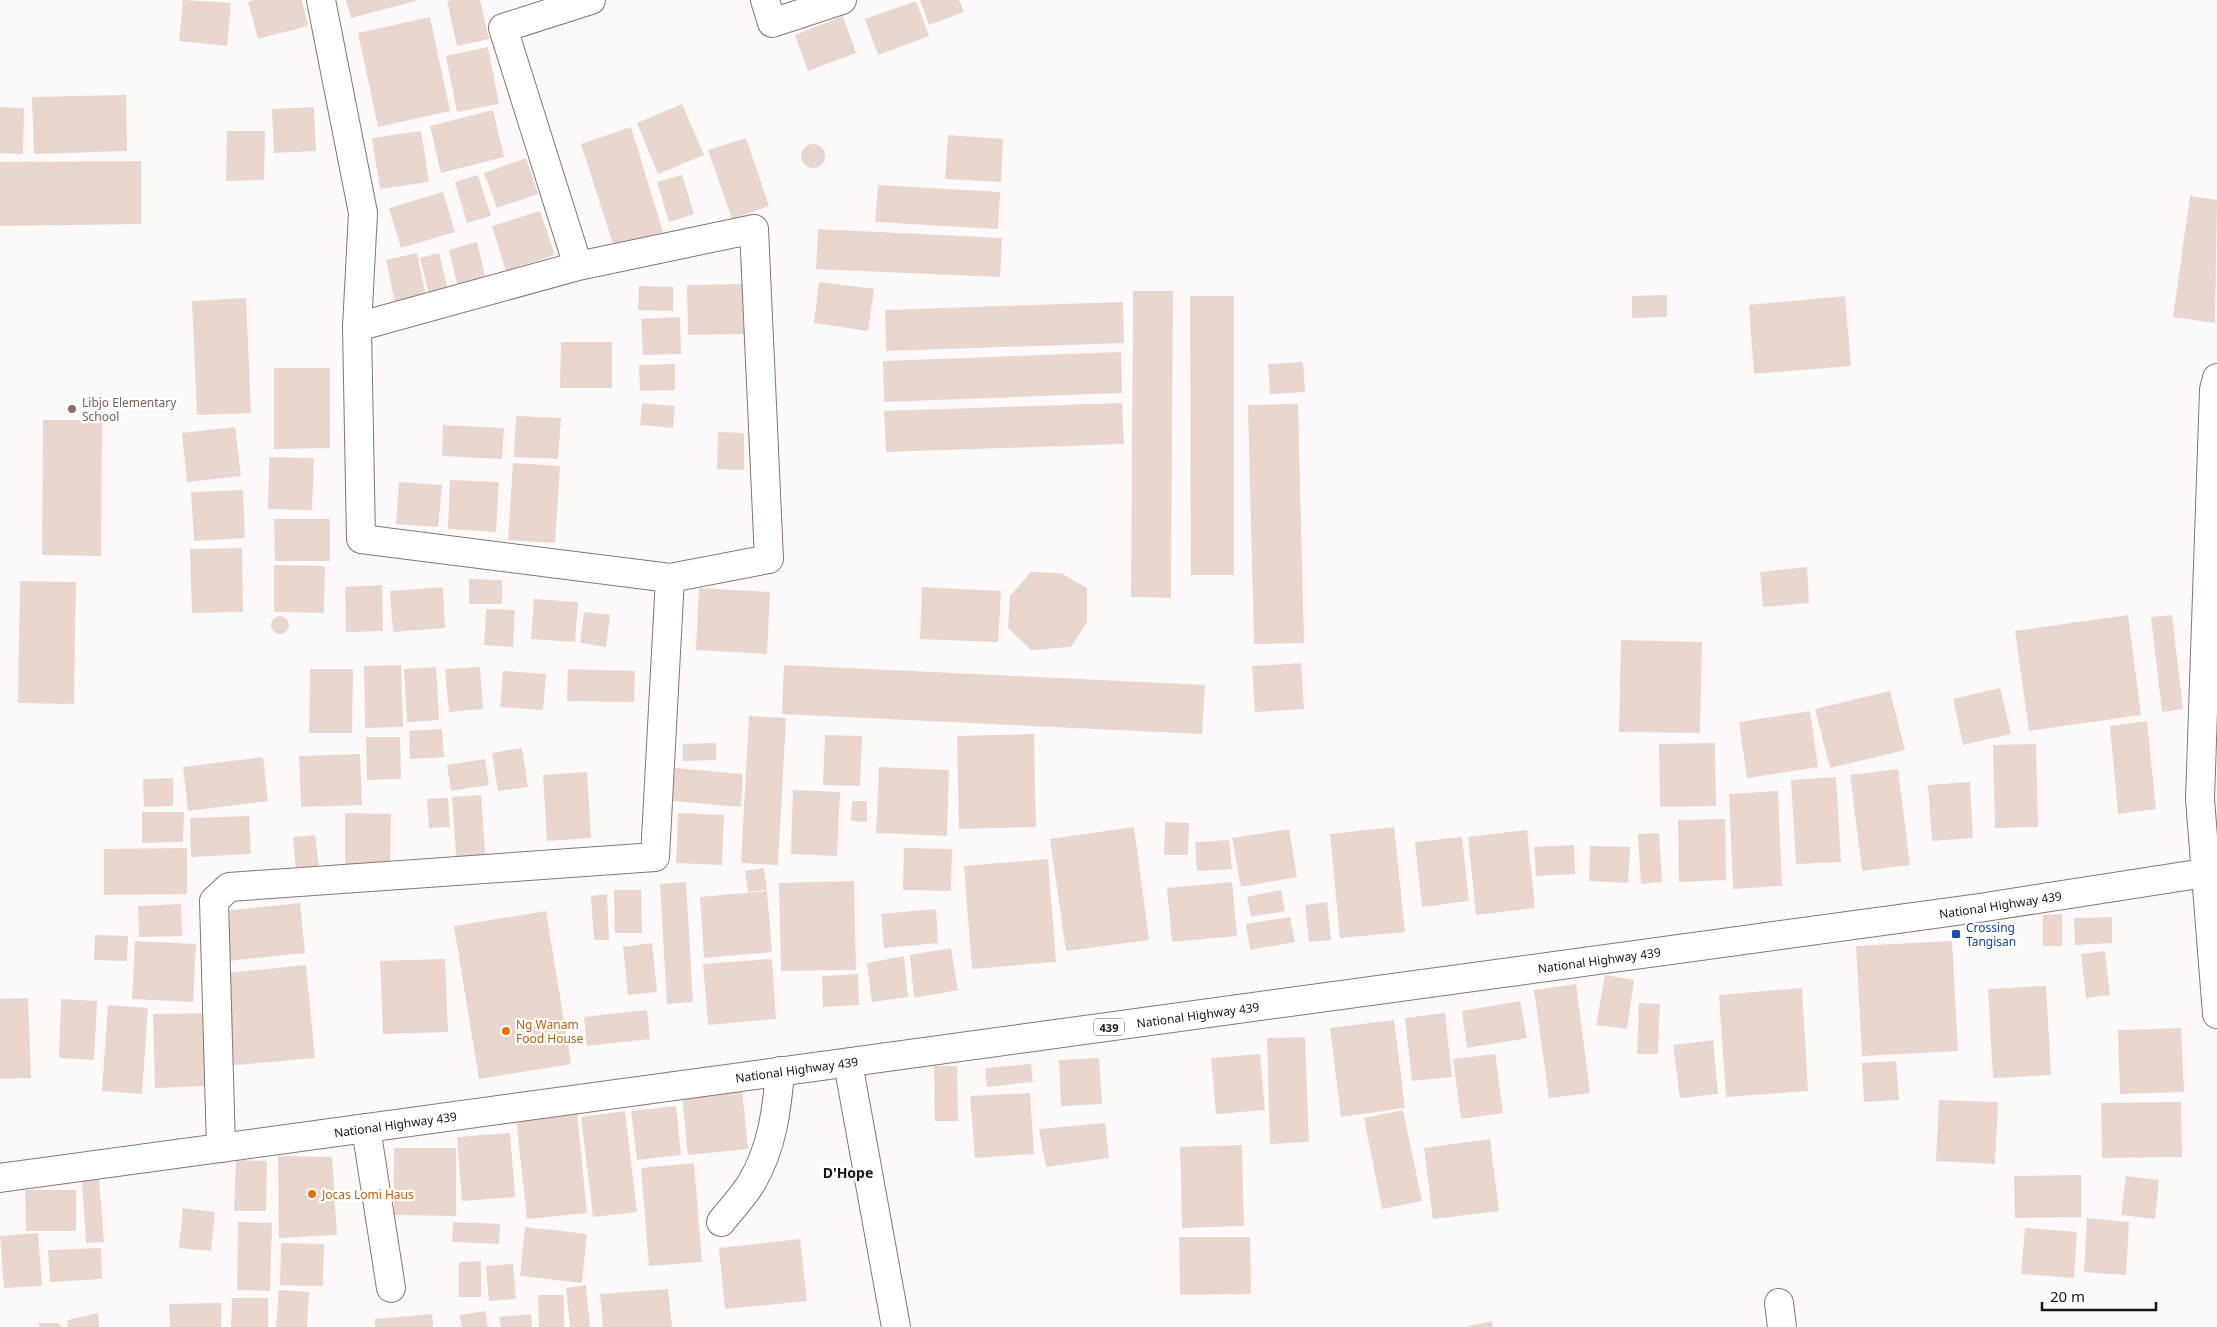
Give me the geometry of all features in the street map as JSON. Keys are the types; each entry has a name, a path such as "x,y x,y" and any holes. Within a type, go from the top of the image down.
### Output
{"street":[{"path":"322,0 363,213 357,326 361,539 670,578 769,559 754,229 578,266 357,326"},
{"path":"578,266 503,28 591,0"},
{"path":"765,0 772,23 842,0"},
{"path":"2217,378 2214,390 2200,799 2212,872 2217,1014"},
{"path":"221,1148 214,901 229,887 655,857 670,578"},
{"name":"National Highway 439","path":"0,1178 1979,908 2212,872"},
{"path":"848,1063 896,1327"},
{"path":"721,1222 752,1184 767,1153 778,1104 780,1071"},
{"path":"366,1128 391,1288"}],"building":[{"path":"183,0 231,3 227,46 179,41"},
{"path":"255,0 302,0 308,26 258,39 248,2"},
{"path":"346,0 416,0 416,1 351,18"},
{"path":"480,0 489,39 457,46 447,1"},
{"path":"920,0 959,0 964,12 929,25"},
{"path":"916,1 929,36 878,55 865,19"},
{"path":"843,16 856,53 808,71 795,35"},
{"path":"430,17 450,111 378,127 358,33"},
{"path":"488,47 499,104 457,112 446,56"},
{"path":"126,95 127,151 34,154 32,97"},
{"path":"682,104 704,155 658,174 637,123"},
{"path":"0,107 24,108 23,154 0,153"},
{"path":"314,107 316,151 274,153 272,109"},
{"path":"493,110 504,157 441,173 430,126"},
{"path":"631,127 663,232 614,247 581,144"},
{"path":"227,131 265,131 264,180 226,181"},
{"path":"421,131 429,182 380,189 372,138"},
{"path":"948,135 1003,139 1001,182 945,179"},
{"path":"746,138 769,206 732,219 708,150"},
{"path":"813,144 822,147 825,156 822,165 813,168 804,165 801,156 804,147"},
{"path":"526,158 538,194 497,208 484,173"},
{"path":"141,161 141,224 0,226 0,162"},
{"path":"478,175 491,216 467,223 455,182"},
{"path":"682,175 694,214 669,222 657,182"},
{"path":"878,185 1000,192 998,229 875,222"},
{"path":"443,192 455,232 401,248 389,208"},
{"path":"2190,196 2217,200 2215,323 2173,317"},
{"path":"540,211 555,255 506,271 492,226"},
{"path":"818,229 1002,238 1000,277 816,269"},
{"path":"477,242 486,280 458,287 449,250"},
{"path":"417,253 427,301 396,307 386,260"},
{"path":"439,253 449,293 430,298 420,258"},
{"path":"819,282 874,289 868,331 814,323"},
{"path":"747,284 748,334 688,335 687,285"},
{"path":"639,286 673,287 673,311 638,310"},
{"path":"1133,291 1173,291 1171,598 1131,597"},
{"path":"1667,295 1667,317 1632,318 1632,296"},
{"path":"1190,296 1234,296 1234,575 1191,575"},
{"path":"1845,296 1851,366 1754,374 1749,305"},
{"path":"246,298 251,413 197,415 192,301"},
{"path":"1123,302 1124,343 886,351 885,310"},
{"path":"680,317 681,354 643,355 641,319"},
{"path":"561,342 612,342 612,388 560,388"},
{"path":"1121,352 1122,393 884,402 883,361"},
{"path":"1303,362 1305,392 1270,394 1268,364"},
{"path":"675,364 675,390 640,391 639,365"},
{"path":"274,368 330,368 330,448 274,449"},
{"path":"642,403 675,406 673,428 640,425"},
{"path":"1122,403 1124,444 886,452 884,411"},
{"path":"1298,404 1304,643 1254,644 1248,405"},
{"path":"516,416 561,418 558,459 514,457"},
{"path":"43,420 102,420 101,556 42,555"},
{"path":"443,425 504,428 502,459 442,456"},
{"path":"235,427 241,476 187,482 182,433"},
{"path":"718,432 744,433 744,470 717,469"},
{"path":"269,457 314,458 312,510 268,509"},
{"path":"513,463 560,466 555,543 508,540"},
{"path":"450,480 499,482 496,532 448,529"},
{"path":"399,482 442,485 438,527 396,524"},
{"path":"243,490 245,538 194,541 191,492"},
{"path":"274,519 330,519 330,561 275,561"},
{"path":"242,548 243,612 192,613 190,549"},
{"path":"274,565 325,566 324,613 274,612"},
{"path":"1807,567 1809,603 1763,607 1760,572"},
{"path":"1031,572 1061,573 1087,588 1087,622 1071,647 1031,650 1008,628 1010,596"},
{"path":"469,579 502,580 502,604 469,604"},
{"path":"20,581 76,582 74,704 18,703"},
{"path":"382,585 383,631 346,632 345,587"},
{"path":"443,587 445,628 393,632 390,591"},
{"path":"922,587 1001,591 998,642 920,639"},
{"path":"699,588 770,592 767,654 696,650"},
{"path":"534,599 578,602 575,642 531,639"},
{"path":"486,609 515,610 513,647 484,645"},
{"path":"584,612 610,615 606,647 580,643"},
{"path":"2128,615 2141,715 2029,731 2015,631"},
{"path":"2172,615 2183,709 2162,712 2151,617"},
{"path":"280,616 286,619 289,625 286,631 280,634 274,631 271,625 274,619"},
{"path":"1621,640 1702,642 1700,733 1619,732"},
{"path":"1301,663 1304,709 1255,712 1252,666"},
{"path":"401,665 403,727 365,728 364,666"},
{"path":"784,665 1205,685 1202,734 782,714"},
{"path":"436,667 439,720 407,722 404,669"},
{"path":"480,667 483,709 449,712 445,669"},
{"path":"310,669 353,669 352,733 309,733"},
{"path":"568,669 635,671 634,702 567,701"},
{"path":"503,671 546,674 543,710 500,707"},
{"path":"2000,688 2011,734 1963,745 1953,699"},
{"path":"1890,691 1905,750 1830,768 1815,709"},
{"path":"1810,711 1818,767 1747,778 1739,722"},
{"path":"749,716 786,718 778,865 741,863"},
{"path":"2147,721 2156,809 2118,814 2110,726"},
{"path":"442,729 444,757 410,759 409,731"},
{"path":"1034,734 1036,827 959,829 957,736"},
{"path":"825,735 862,736 860,786 823,785"},
{"path":"366,737 400,737 401,779 367,780"},
{"path":"716,743 716,760 683,761 683,744"},
{"path":"1715,743 1716,806 1660,807 1659,744"},
{"path":"2036,744 2038,827 1995,828 1993,745"},
{"path":"522,748 528,787 498,791 492,753"},
{"path":"360,754 362,805 301,807 299,756"},
{"path":"263,757 268,801 188,811 183,767"},
{"path":"485,759 489,785 451,791 447,765"},
{"path":"879,767 949,770 947,836 876,833"},
{"path":"675,768 743,774 741,807 672,801"},
{"path":"1898,769 1910,865 1862,871 1850,775"},
{"path":"587,772 591,838 547,841 543,775"},
{"path":"1836,777 1841,862 1796,864 1791,780"},
{"path":"173,778 173,806 144,807 143,779"},
{"path":"1970,782 1973,838 1932,841 1928,785"},
{"path":"793,790 840,792 837,856 791,854"},
{"path":"1778,791 1782,886 1733,889 1729,794"},
{"path":"481,795 486,865 457,867 452,797"},
{"path":"448,798 450,827 429,828 427,799"},
{"path":"852,801 867,801 867,822 851,821"},
{"path":"142,812 184,812 183,842 142,843"},
{"path":"345,813 391,814 390,865 345,864"},
{"path":"678,813 724,815 722,865 676,863"},
{"path":"249,816 251,854 191,857 190,818"},
{"path":"1725,819 1726,880 1679,882 1678,820"},
{"path":"1165,822 1189,823 1188,855 1164,855"},
{"path":"1134,827 1149,940 1066,951 1050,839"},
{"path":"1394,827 1405,932 1340,938 1330,834"},
{"path":"1289,829 1297,877 1241,887 1232,838"},
{"path":"1527,830 1535,908 1476,915 1468,837"},
{"path":"1659,833 1662,882 1641,884 1638,834"},
{"path":"315,835 319,868 296,870 293,837"},
{"path":"1462,837 1469,901 1422,907 1415,842"},
{"path":"1229,840 1232,869 1197,871 1195,842"},
{"path":"1574,845 1575,874 1536,876 1534,847"},
{"path":"1590,846 1630,847 1628,883 1589,881"},
{"path":"187,848 187,894 104,895 104,849"},
{"path":"904,848 952,849 951,891 903,890"},
{"path":"1048,859 1056,962 972,969 964,866"},
{"path":"764,868 767,890 748,892 745,871"},
{"path":"854,881 856,970 781,971 779,883"},
{"path":"686,882 693,1002 667,1004 660,884"},
{"path":"1232,882 1237,936 1172,942 1167,888"},
{"path":"614,890 641,890 642,933 615,933"},
{"path":"1281,890 1285,911 1251,917 1247,897"},
{"path":"767,891 772,952 704,958 700,897"},
{"path":"607,894 609,940 594,940 591,896"},
{"path":"1327,902 1331,940 1309,942 1305,905"},
{"path":"300,903 305,953 228,961 223,911"},
{"path":"181,904 182,936 139,937 138,906"},
{"path":"936,909 938,943 884,948 881,914"},
{"path":"546,911 571,1064 479,1079 454,926"},
{"path":"2062,914 2062,946 2043,946 2043,915"},
{"path":"1290,917 1295,942 1250,950 1246,924"},
{"path":"2112,917 2112,943 2075,945 2074,918"},
{"path":"95,935 128,936 127,961 94,960"},
{"path":"135,941 196,944 193,1002 132,999"},
{"path":"1952,941 1958,1051 1862,1056 1856,946"},
{"path":"652,943 657,992 628,995 623,947"},
{"path":"951,948 958,990 914,998 910,955"},
{"path":"2105,951 2110,995 2086,998 2081,954"},
{"path":"904,956 908,997 872,1002 867,963"},
{"path":"445,959 448,1032 383,1034 380,961"},
{"path":"772,959 776,1019 708,1025 703,964"},
{"path":"306,965 315,1058 226,1066 217,974"},
{"path":"858,974 859,1005 823,1007 822,976"},
{"path":"1605,975 1634,980 1627,1029 1596,1025"},
{"path":"1576,984 1590,1093 1549,1098 1534,990"},
{"path":"2046,986 2051,1075 1993,1078 1988,989"},
{"path":"1802,988 1808,1091 1726,1097 1719,995"},
{"path":"28,998 31,1078 0,1079 0,999"},
{"path":"61,999 97,1001 94,1060 59,1058"},
{"path":"1520,1001 1527,1038 1467,1048 1462,1011"},
{"path":"1639,1003 1660,1004 1658,1054 1637,1054"},
{"path":"108,1005 148,1008 142,1094 102,1091"},
{"path":"647,1010 650,1039 587,1046 584,1017"},
{"path":"206,1013 208,1086 155,1088 153,1014"},
{"path":"1445,1013 1452,1077 1412,1081 1405,1018"},
{"path":"1394,1020 1405,1108 1341,1117 1330,1028"},
{"path":"2181,1028 2184,1092 2120,1094 2118,1030"},
{"path":"1305,1037 1309,1142 1270,1144 1267,1038"},
{"path":"1713,1040 1718,1094 1680,1098 1673,1045"},
{"path":"1260,1054 1265,1110 1216,1114 1211,1058"},
{"path":"1495,1054 1503,1113 1461,1119 1453,1059"},
{"path":"1099,1058 1102,1104 1061,1106 1059,1060"},
{"path":"1896,1061 1899,1100 1864,1102 1862,1063"},
{"path":"1031,1064 1033,1082 987,1087 985,1068"},
{"path":"934,1066 957,1066 958,1121 935,1121"},
{"path":"742,1088 748,1149 688,1155 682,1095"},
{"path":"1030,1093 1034,1154 975,1158 970,1096"},
{"path":"1939,1100 1998,1102 1995,1164 1936,1161"},
{"path":"2181,1102 2182,1157 2102,1158 2101,1103"},
{"path":"676,1106 681,1155 637,1160 631,1111"},
{"path":"1403,1110 1422,1201 1382,1209 1364,1118"},
{"path":"625,1111 637,1212 593,1217 581,1117"},
{"path":"577,1112 587,1213 527,1219 516,1118"},
{"path":"1105,1123 1109,1158 1046,1167 1039,1129"},
{"path":"510,1133 515,1197 462,1201 457,1137"},
{"path":"1490,1139 1499,1211 1433,1219 1424,1148"},
{"path":"1242,1145 1244,1226 1182,1228 1180,1147"},
{"path":"394,1148 456,1148 456,1216 394,1215"},
{"path":"278,1156 332,1157 337,1235 279,1238"},
{"path":"236,1160 267,1161 266,1211 234,1211"},
{"path":"694,1163 702,1262 649,1266 641,1168"},
{"path":"2081,1175 2081,1217 2015,1218 2014,1176"},
{"path":"2126,1176 2159,1180 2155,1219 2121,1215"},
{"path":"99,1179 104,1242 86,1243 82,1181"},
{"path":"25,1190 76,1190 76,1231 26,1231"},
{"path":"183,1208 215,1212 211,1251 179,1248"},
{"path":"2087,1218 2129,1222 2126,1275 2084,1272"},
{"path":"238,1222 272,1223 270,1291 237,1290"},
{"path":"453,1222 500,1224 499,1244 452,1242"},
{"path":"525,1227 587,1234 582,1283 520,1276"},
{"path":"2025,1228 2077,1232 2074,1278 2021,1274"},
{"path":"38,1233 42,1286 4,1288 0,1236"},
{"path":"1179,1237 1250,1237 1251,1294 1180,1295"},
{"path":"800,1239 807,1301 725,1309 719,1248"},
{"path":"281,1243 324,1244 323,1286 280,1285"},
{"path":"101,1248 102,1279 50,1282 48,1250"},
{"path":"481,1261 481,1297 459,1297 459,1262"},
{"path":"513,1264 516,1299 489,1301 486,1266"},
{"path":"586,1285 590,1327 570,1327 566,1288"},
{"path":"668,1289 672,1327 603,1327 600,1294"},
{"path":"279,1290 309,1292 307,1327 276,1327"},
{"path":"538,1295 564,1295 564,1327 539,1327"},
{"path":"232,1298 268,1298 268,1327 231,1327"},
{"path":"221,1303 221,1327 170,1327 169,1304"},
{"path":"485,1311 488,1327 462,1327 459,1315"},
{"path":"98,1313 99,1327 67,1327 68,1320"},
{"path":"432,1314 433,1327 375,1327 375,1319"},
{"path":"531,1314 532,1327 501,1327 499,1317"},
{"path":"1492,1321 1493,1327 1468,1327 1468,1326"},
{"path":"38,1323 58,1323 62,1327 39,1327"}],"place":[{"name":"Libjo Elementary School","path":"72,409"},
{"name":"Crossing Tangisan","path":"1956,934"},
{"name":"Ng Wanam Food House","path":"506,1031"},
{"name":"Jocas Lomi Haus","path":"312,1194"}],"district":[{"name":"D'Hope","path":"848,1172"}]}
